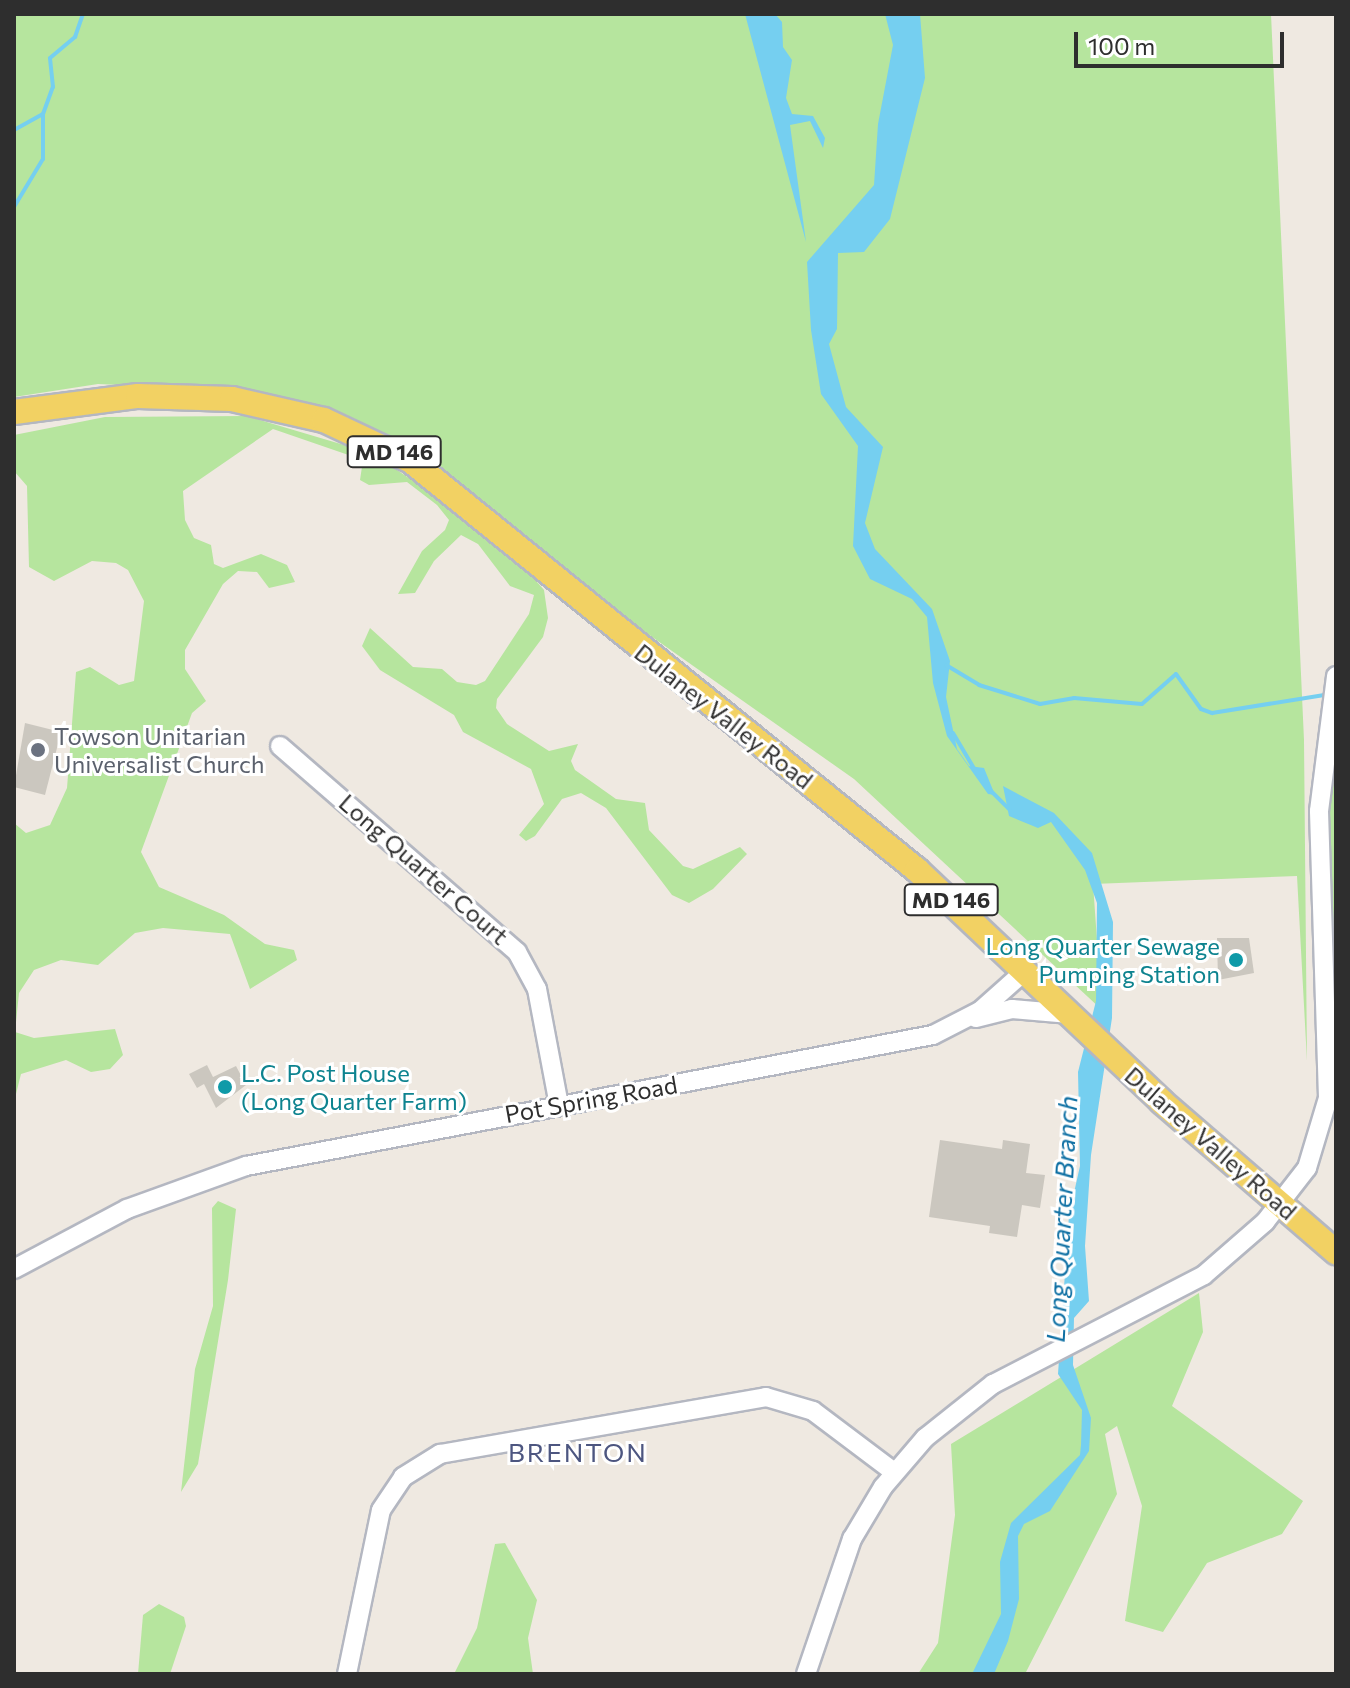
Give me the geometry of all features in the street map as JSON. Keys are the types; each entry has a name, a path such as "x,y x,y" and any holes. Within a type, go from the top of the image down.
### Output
{"main road":[{"name":"Dulaney Valley Road","path":"14,412 138,396 232,399 324,420 393,451 467,503 673,678 863,825 1026,970 1112,1055 1336,1252"}],"street":[{"path":"806,1674 845,1554 894,1472 958,1409 1069,1345 1204,1275 1281,1205 1307,1168 1328,1098 1319,811 1333,689"},
{"name":"Long Quarter Court","path":"280,746 517,952 537,989 559,1105"},
{"name":"Pot Spring Road","path":"14,1269 127,1209 233,1170 559,1105 909,1041 965,1021 1026,970"},
{"path":"965,1021 1012,1009 1079,1022"},
{"path":"347,1674 381,1510 403,1477 440,1454 766,1397 813,1411 894,1472"}],"green space":[{"path":"14,14 1271,14 1304,740 1307,1061 1297,876 1093,884 1102,1010 854,779 337,415 233,390 98,384 14,397"},
{"path":"246,416 371,453 447,503 518,560 544,590 548,618 543,637 497,699 496,708 507,724 549,751 578,744 571,761 575,770 616,799 645,803 649,830 683,866 693,869 740,847 747,854 713,889 689,903 672,895 606,808 581,793 562,799 535,836 526,841 519,835 544,804 531,769 463,732 454,715 380,670 362,646 370,628 413,667 442,669 457,682 476,685 485,681 529,614 534,595 510,586 478,544 461,535 434,561 415,593 398,594 422,551 445,530 449,520 437,505 407,482 369,485 360,480 363,460 273,429 183,491 185,520 194,538 211,545 214,564 223,568 261,554 287,565 295,582 269,588 257,572 238,571 223,584 185,650 185,669 206,701 192,713 141,852 159,887 224,915 265,944 294,950 297,960 250,989 230,934 163,928 135,933 98,965 61,960 34,970 19,993 15,1032 34,1038 115,1029 123,1055 110,1069 91,1072 66,1060 21,1074 14,1102 14,823 26,833 50,825 67,788 76,672 90,667 119,685 134,681 144,601 128,570 116,563 92,561 54,581 29,567 27,486 14,471 14,435 105,417"},
{"path":"1336,723 1336,952 1330,956 1327,793"},
{"path":"218,1201 236,1209 228,1280 198,1464 181,1492 195,1369 213,1306 212,1208"},
{"path":"1199,1293 1203,1332 1172,1406 1303,1501 1282,1534 1207,1563 1163,1632 1125,1621 1142,1506 1117,1426 1105,1434 1117,1494 1025,1674 918,1674 938,1643 955,1515 951,1444"},
{"path":"505,1543 537,1600 528,1638 533,1674 454,1674 477,1628 495,1544"},
{"path":"159,1604 184,1617 186,1626 170,1674 138,1674 143,1615"}],"water":[{"path":"745,14 775,14 782,22 783,47 792,60 786,98 792,114 813,116 825,138 823,148 810,121 790,125 806,242"},
{"path":"885,14 920,14 925,78 890,219 864,252 838,253 837,329 829,344 846,407 883,447 865,523 875,549 932,609 950,661 946,697 957,749 969,766 984,768 995,795 988,794 947,736 933,683 927,617 912,599 870,579 853,546 858,446 821,394 811,330 807,262 874,185 878,124 893,45"},
{"path":"1003,786 1054,813 1092,853 1113,922 1112,1018 1091,1155 1085,1246 1089,1301 1074,1318 1073,1365 1091,1418 1089,1451 1050,1511 1024,1524 1018,1536 1019,1599 1008,1641 994,1674 972,1674 1001,1614 1000,1562 1011,1523 1080,1455 1081,1445 1082,1410 1058,1374 1069,1215 1080,1166 1078,1072 1096,1001 1097,903 1085,870 1051,822 1038,828 1009,816"}],"building":[{"name":"Towson Unitarian Universalist Church","path":"25,723 61,732 45,795 14,787"},
{"name":"Long Quarter Sewage Pumping Station","path":"1217,938 1249,938 1254,973 1218,980"},
{"name":"L.C. Post House (Long Quarter Farm)","path":"207,1065 213,1077 236,1066 246,1085 216,1108 204,1084 197,1088 189,1074"},
{"path":"940,1140 1002,1149 1003,1140 1030,1144 1026,1173 1045,1175 1040,1208 1022,1205 1017,1237 989,1233 990,1226 929,1217"}],"waterway":[{"path":"14,130 43,114 53,87 50,58 75,37 83,14"},
{"path":"14,207 43,159 43,115"},
{"path":"946,665 979,685 1040,704 1074,698 1142,704 1176,674 1201,709 1212,713 1330,694"},
{"name":"Long Quarter Branch","path":"953,733 975,770"},
{"name":"Long Quarter Branch","path":"990,790 1009,809"}],"place":[{"name":"Towson Unitarian Universalist Church","path":"38,750"},
{"name":"Long Quarter Sewage Pumping Station","path":"1236,960"},
{"name":"L.C. Post House (Long Quarter Farm)","path":"225,1087"}],"district":[{"name":"BRENTON","path":"578,1452"}]}
